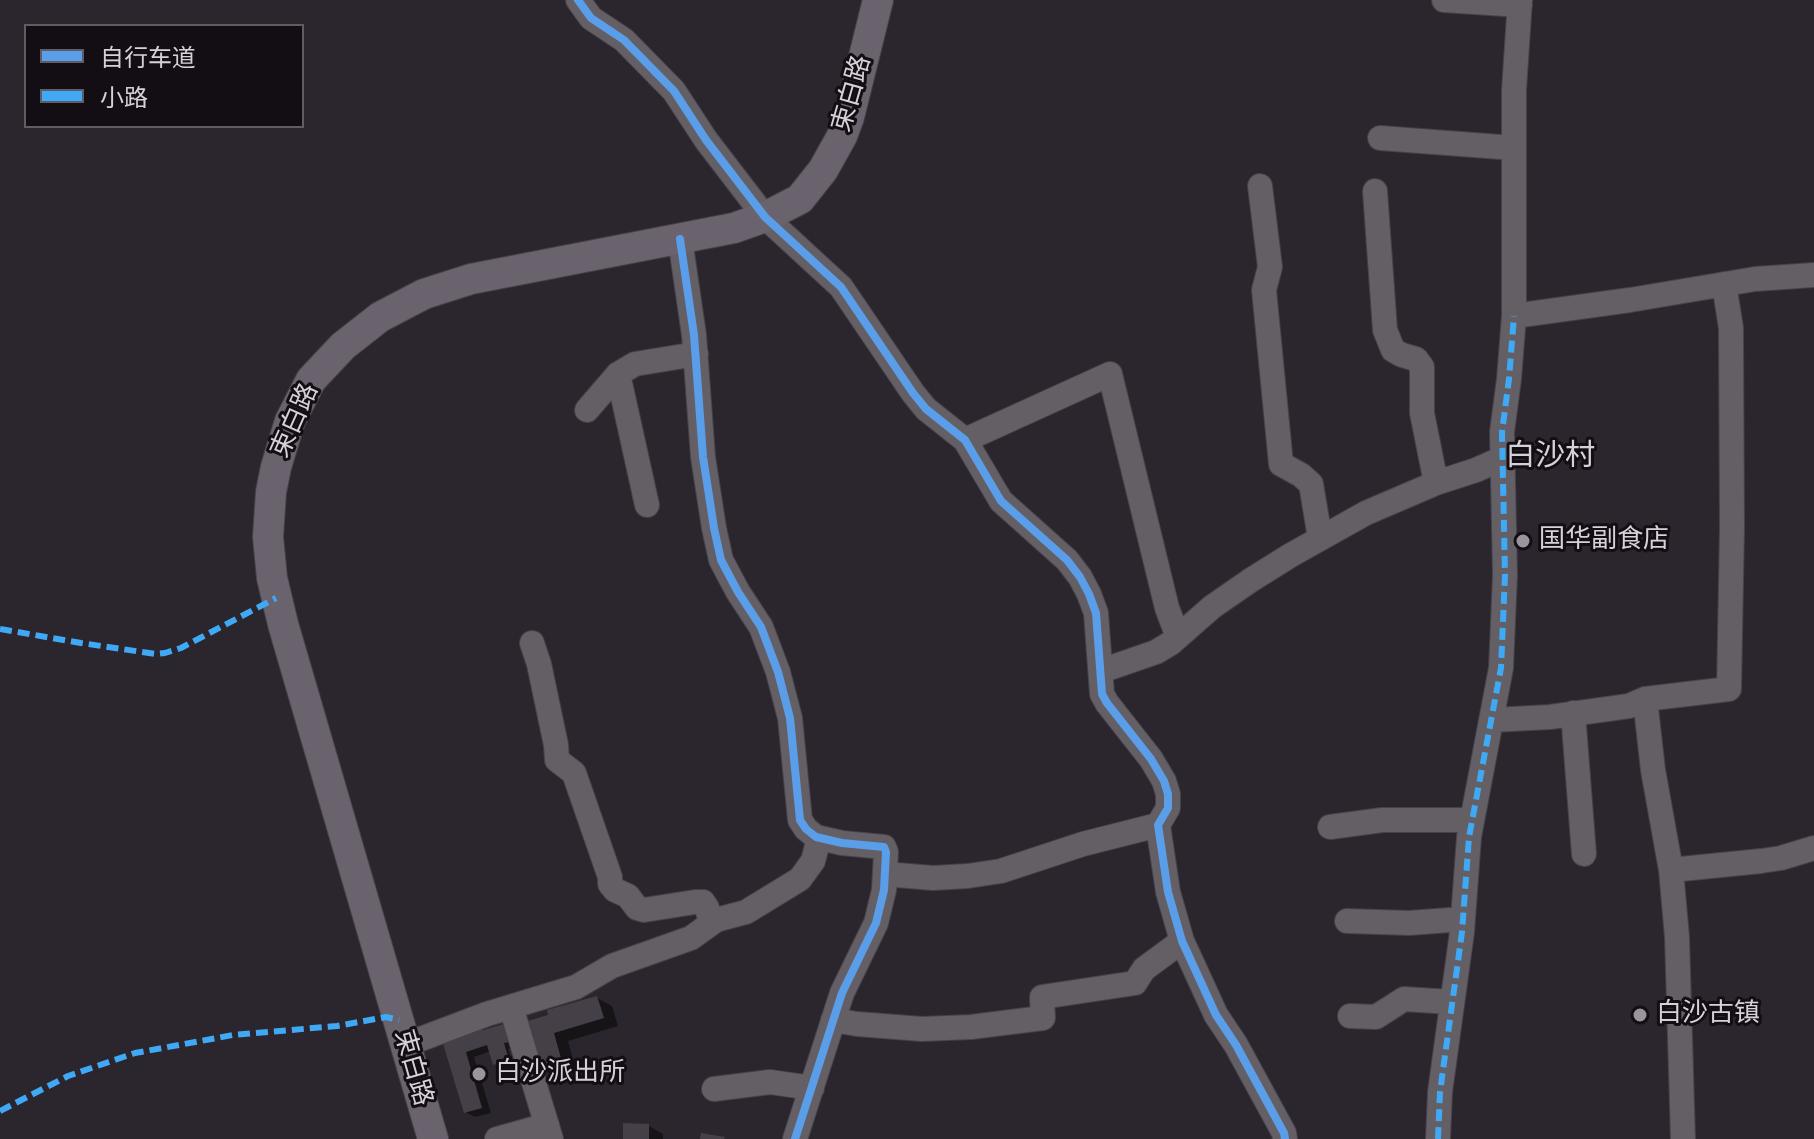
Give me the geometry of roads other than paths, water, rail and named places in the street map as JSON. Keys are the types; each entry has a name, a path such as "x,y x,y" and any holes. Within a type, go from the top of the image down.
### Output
{"main road":[{"name":"束白路","path":"433,1139 272,578 268,517 273,479 290,421 311,380 361,331 402,305 436,290 471,279 734,228 800,199 833,155 849,117 878,0"}],"street":[{"path":"578,0 591,18 624,40 674,91 706,140 765,217 841,287 913,393 926,409 965,440 1001,501 1067,560 1080,577 1096,613 1102,694 1151,759 1168,794 1168,808 1158,825 1168,892 1182,941 1216,1015 1236,1045 1285,1139"},
{"path":"1438,1139 1440,1092 1463,919 1469,837 1501,668 1505,514 1501,459 1514,316 1514,90 1520,2 1444,0"},
{"path":"1380,138 1514,148"},
{"path":"1260,186 1270,267 1264,290 1281,464 1311,484 1320,538"},
{"path":"1375,191 1385,330 1393,350 1416,359 1422,367 1422,413 1436,483"},
{"path":"680,239 696,354 708,495 721,560 761,627 778,672 790,718 800,820 806,829 819,838 884,847 886,852 884,890 876,923 848,978 795,1139"},
{"path":"1514,316 1755,279 1814,275"},
{"path":"1492,720 1629,706 1645,699 1729,689 1731,328 1724,284"},
{"path":"587,410 618,374 635,364 696,354"},
{"path":"618,374 647,505"},
{"path":"965,440 1110,374 1167,608 1178,637"},
{"path":"1101,671 1156,652 1251,580 1366,513 1501,459"},
{"path":"532,643 539,664 557,760 574,773 610,884 628,896 637,908 644,910 703,902 711,923"},
{"path":"1645,699 1653,770 1671,870 1679,973 1683,1139"},
{"path":"1573,713 1584,854"},
{"path":"1330,827 1382,820 1472,820"},
{"path":"885,874 933,878 1001,871 1083,844 1158,825"},
{"path":"405,1045 576,987 612,966 697,935 711,923 746,912 800,879 813,861 819,838"},
{"path":"1671,870 1781,858 1814,848"},
{"path":"1347,921 1409,923 1463,919"},
{"path":"833,1020 922,1029 971,1027 1043,1018 1042,997 1135,983 1144,969 1182,941"},
{"path":"1350,1016 1376,1017 1404,999 1451,1002"},
{"path":"497,1139 549,1132 511,1007"},
{"path":"714,1089 770,1082 812,1088"}],"place":[{"name":"国华副食店","path":"1523,541"},
{"name":"白沙古镇","path":"1640,1015"},
{"name":"白沙派出所","path":"479,1074"}],"district":[{"name":"白沙村","path":"1550,458"}]}
